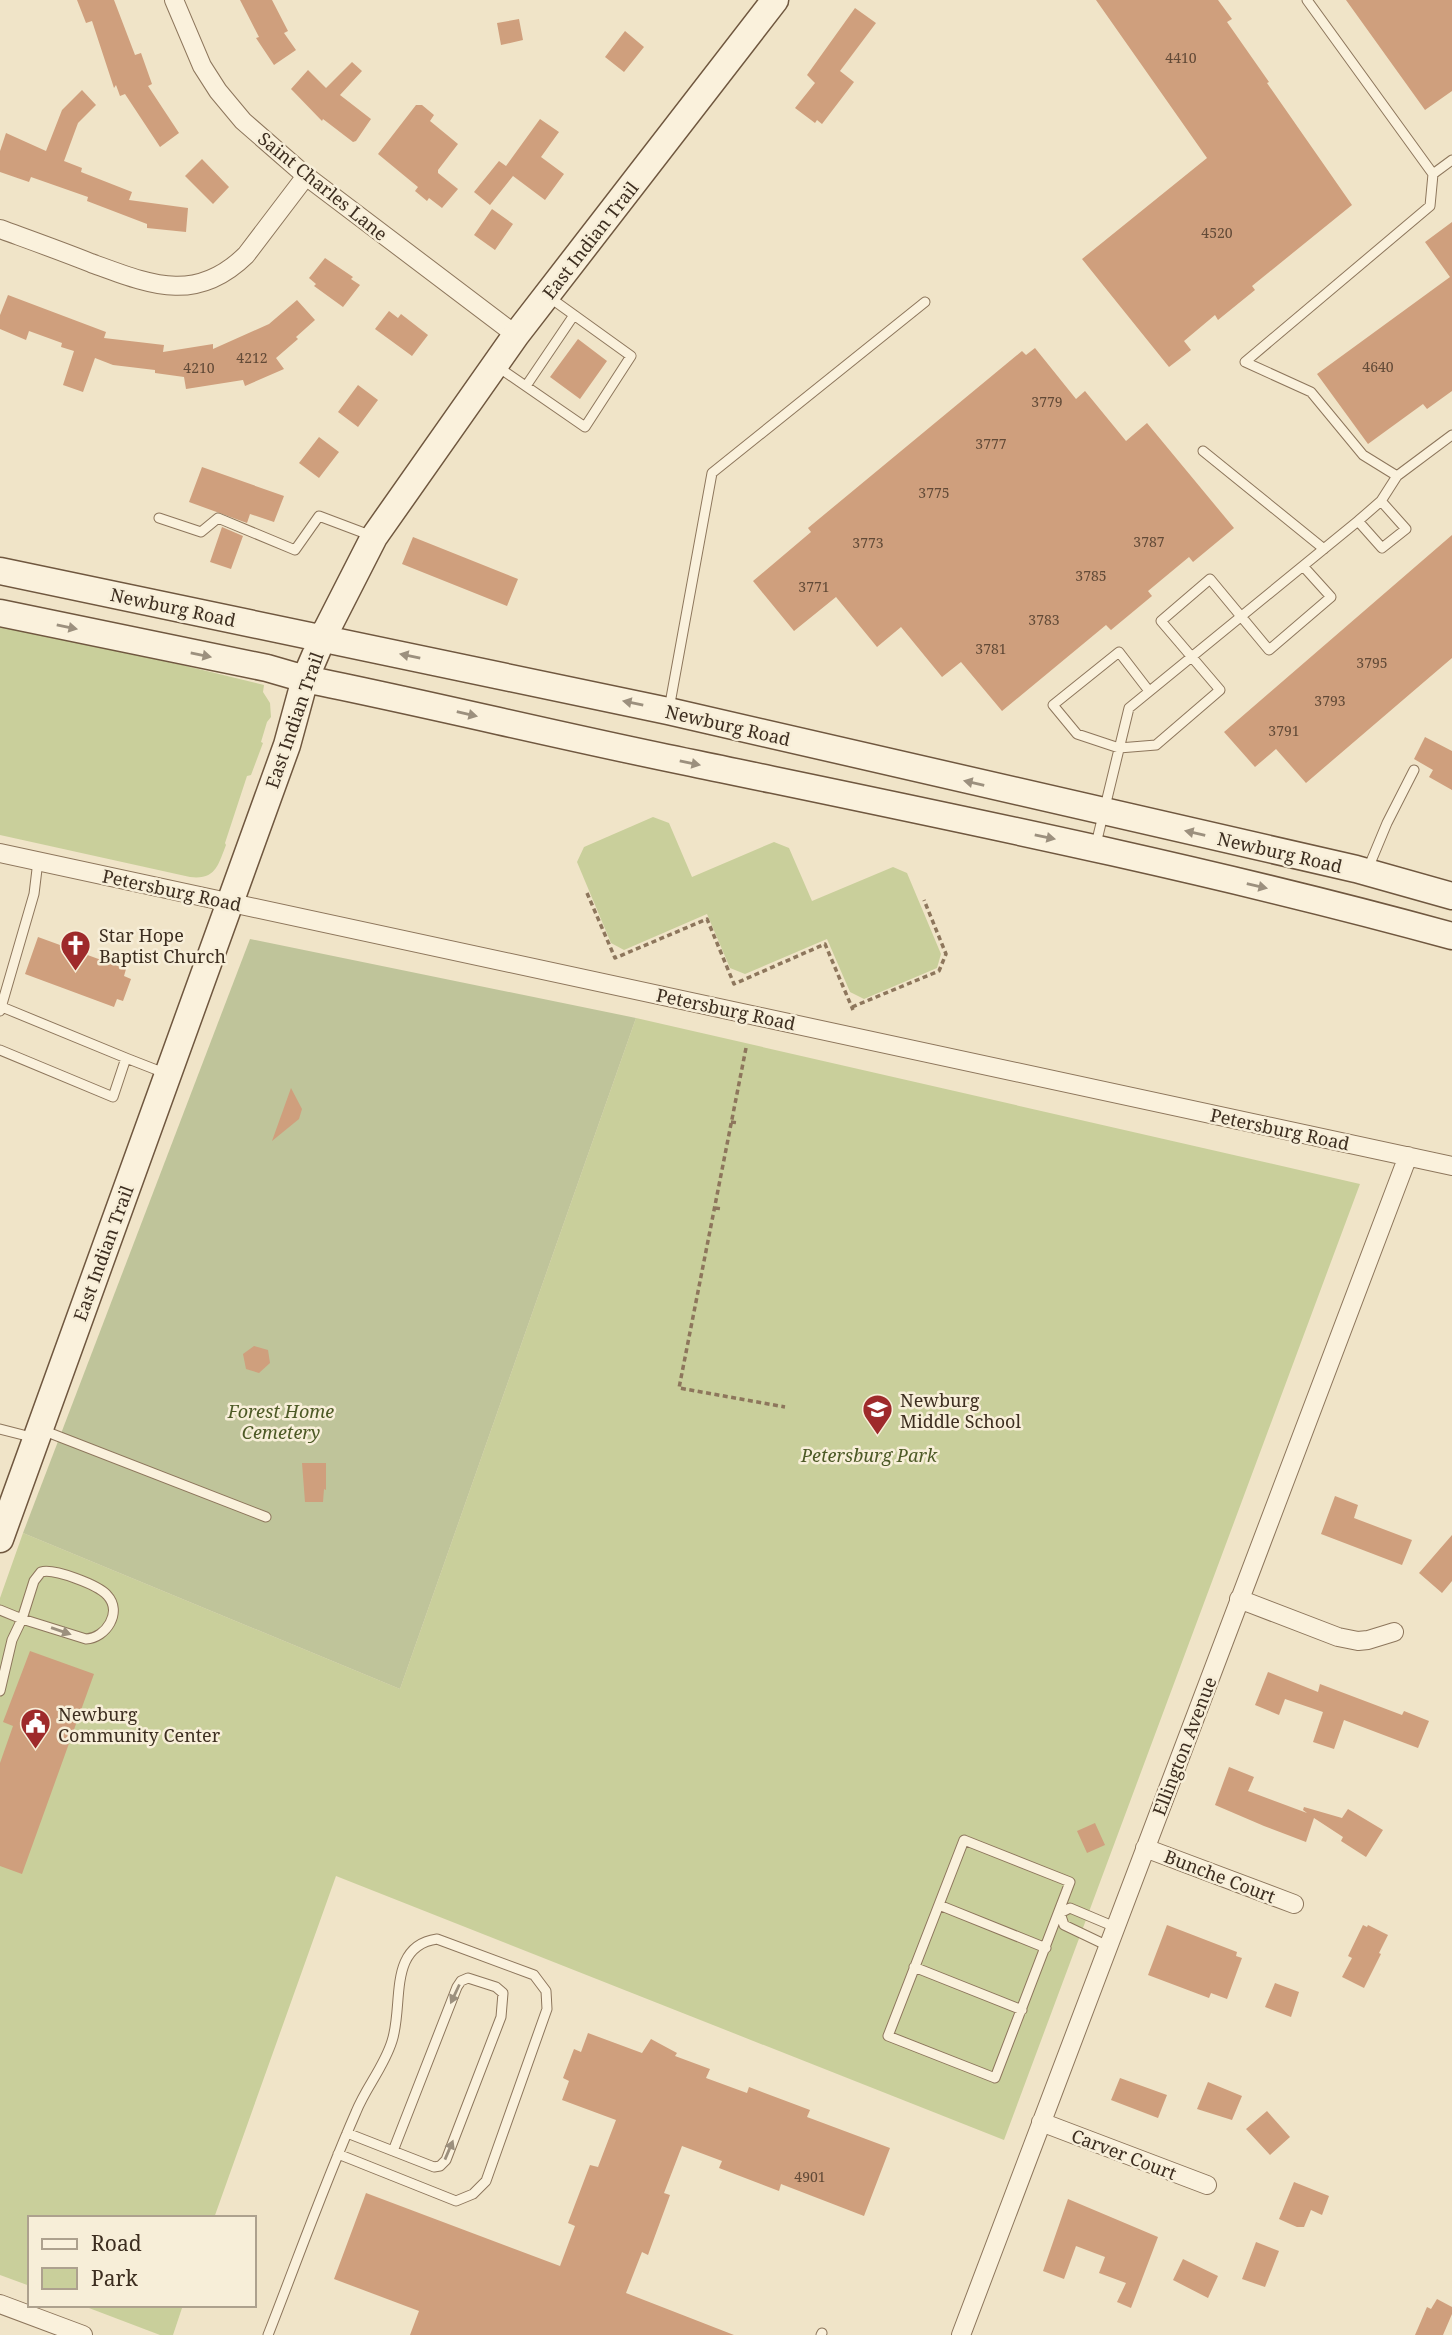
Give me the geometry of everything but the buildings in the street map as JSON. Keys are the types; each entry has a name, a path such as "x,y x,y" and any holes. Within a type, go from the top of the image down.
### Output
{"main road":[{"name":"East Indian Trail","path":"0,1539 287,745 305,679 323,637 374,537 494,364 775,0"},
{"name":"Newburg Road","path":"0,570 668,711 1367,872 1452,896"},
{"path":"0,613 267,668 305,679 648,754 1095,848 1360,911 1452,936"}],"street":[{"name":"Saint Charles Lane","path":"174,0 196,54 218,91 243,121 306,176 516,335"},
{"path":"0,229 147,283 170,287 193,285 215,279 246,256 306,176"},
{"name":"Petersburg Road","path":"0,853 1452,1166"},
{"name":"Ellington Avenue","path":"961,2335 1408,1156"},
{"path":"1239,1599 1338,1637 1368,1640 1394,1632"},
{"name":"Bunche Court","path":"1145,1848 1294,1904"},
{"name":"Carver Court","path":"1041,2122 1207,2185"},
{"path":"0,2304 83,2335"}],"lane":[{"path":"1307,0 1433,174 1430,206 1245,362 1311,393 1363,455 1397,476"},
{"path":"1433,174 1452,160"},
{"path":"494,364 585,427 631,356 547,295"},
{"path":"668,711 712,472 925,302"},
{"path":"526,386 574,314"},
{"path":"1095,848 1129,708 1381,502 1397,476 1452,435"},
{"path":"1203,451 1324,549"},
{"path":"1358,521 1382,548 1406,529 1381,502"},
{"path":"159,518 201,532 218,518 295,550 319,516 374,537"},
{"path":"1149,691 1119,652 1053,705 1077,734 1119,748 1156,744 1220,690 1161,621 1210,579 1269,650 1331,597 1303,566"},
{"path":"1367,872 1387,823 1414,771"},
{"path":"38,861 34,894 1,1009 168,1075"},
{"path":"0,1050 113,1097 126,1058"},
{"path":"0,1429 39,1434 267,1517"},
{"path":"0,1610 22,1619 86,1639 96,1639 108,1628 112,1619 111,1601 100,1590 53,1570 41,1572 34,1581 22,1619 12,1640 0,1691"},
{"path":"964,1840 1070,1882 1060,1913 995,2078 888,2036 964,1840"},
{"path":"939,1905 1046,1948"},
{"path":"1060,1913 1070,1908 1115,1927"},
{"path":"1060,1913 1064,1925 1108,1946"},
{"path":"268,2335 338,2154 357,2108 386,2059 398,2024 402,1967 409,1953 416,1946 437,1939 534,1975 546,1991 547,2009 486,2180 473,2194 456,2202 338,2154"},
{"path":"914,1967 1022,2010"},
{"path":"347,2133 393,2151 434,2167 440,2166 446,2160 501,2017 503,1993 496,1987 468,1978 461,1981 457,1987 393,2151"}],"path":[{"path":"587,892 615,958 707,919 734,984 825,944 853,1009 853,1020"},
{"path":"853,1009 939,971 946,954 924,900"},
{"path":"733,993 736,984"},
{"path":"746,1048 679,1388 785,1407"},
{"path":"732,1122 739,1123"},
{"path":"715,1208 723,1209"}],"green space":[{"path":"0,625 264,685 263,692 270,703 271,717 267,722 261,742 263,743 251,775 247,776 226,845 215,870 205,876 190,877 0,835"},
{"path":"653,817 669,823 692,877 774,842 789,848 812,901 893,867 907,873 941,954 937,968 864,999 850,992 827,939 745,974 730,968 707,914 624,950 611,943 577,862 584,847"},
{"name":"Forest Home Cemetery","path":"250,939 636,1018 400,1689 23,1533"},
{"name":"Petersburg Park","path":"636,1018 1360,1184 1004,2140 336,1876 215,2216 28,2216 28,2285 0,2275 0,1598 23,1533 400,1689"},
{"path":"86,2307 182,2307 173,2335 160,2335"}],"place":[{"name":"Star Hope Baptist Church","path":"76,972"},
{"name":"Newburg Middle School","path":"877,1437"},
{"name":"Newburg Community Center","path":"35,1751"}]}
